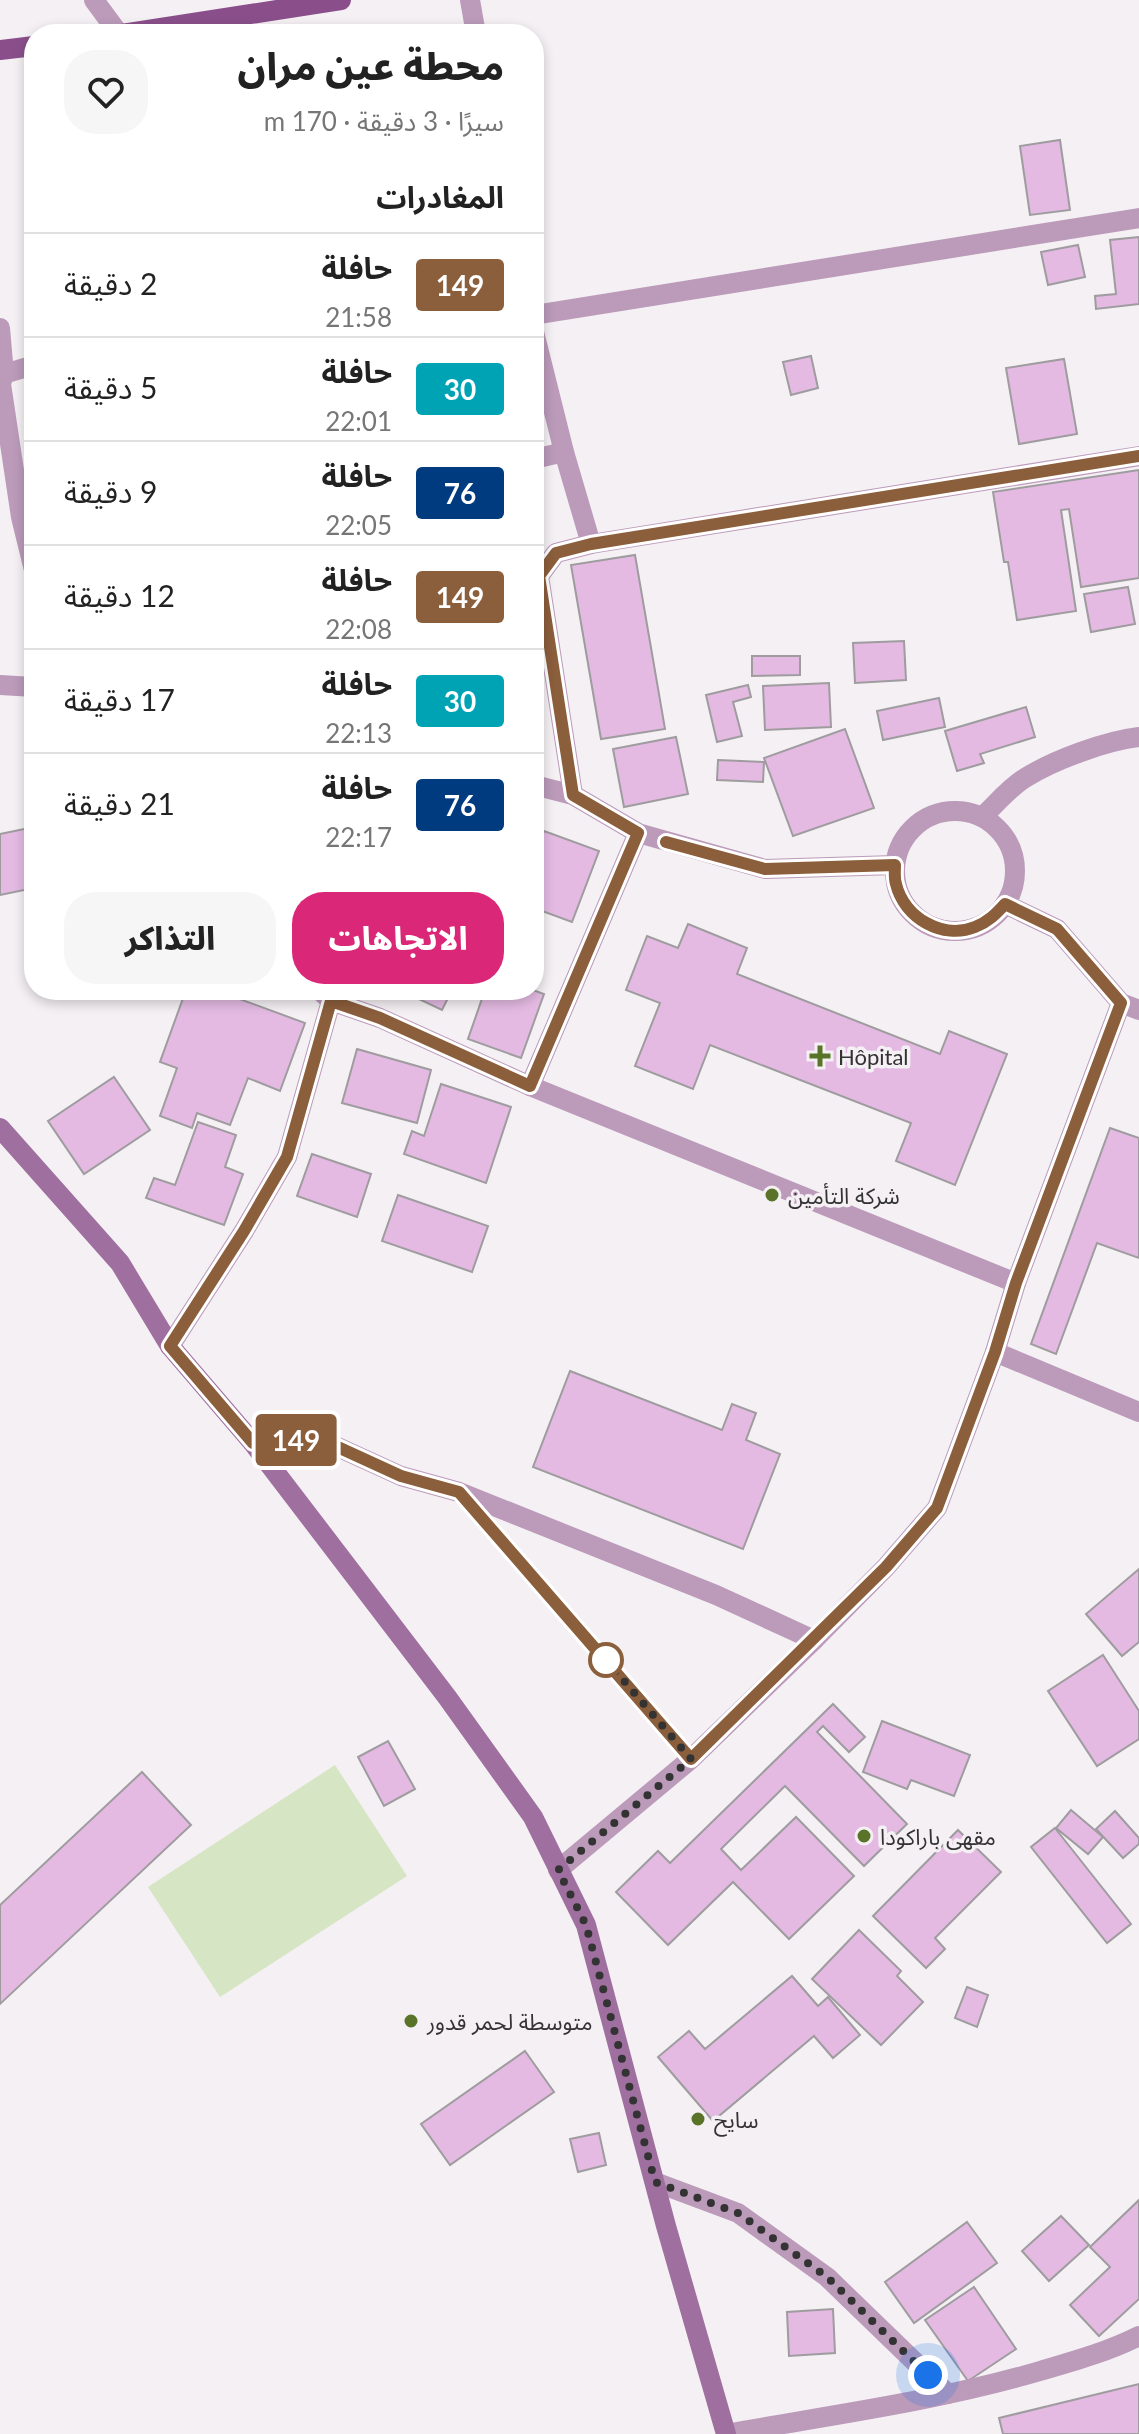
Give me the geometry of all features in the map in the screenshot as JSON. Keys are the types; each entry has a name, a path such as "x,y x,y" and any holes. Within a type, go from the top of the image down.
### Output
{"main road":[{"path":"185,24 341,0"},
{"path":"0,50 24,47"},
{"path":"0,1128 120,1263 170,1346 253,1443 533,1817 586,1925 726,2434"}],"street":[{"path":"94,0 112,24"},
{"path":"470,0 474,24"},
{"path":"544,313 1139,218"},
{"path":"0,328 4,374 1,384 24,529"},
{"path":"4,374 24,368"},
{"path":"544,372 591,544"},
{"path":"544,457 564,452"},
{"path":"544,568 556,553 591,544 1139,456"},
{"path":"0,521 21,517"},
{"path":"544,619 573,795"},
{"path":"0,685 24,686"},
{"path":"982,817 1023,779 1058,760 1139,737"},
{"path":"544,788 573,795 638,833 765,869 895,865"},
{"path":"944,811 963,811 982,817 998,828 1010,845 1015,865 1014,885 1005,904 992,919 973,928 953,931 933,926 916,917 903,902 896,884 895,865 900,846 910,830 926,818 944,811"},
{"path":"530,1086 638,833"},
{"path":"558,1870 691,1759 886,1567 937,1508 995,1352 1016,1283 1130,1006 1057,929 1005,904"},
{"path":"170,1346 287,1157 324,1000"},
{"path":"335,1000 530,1086 1016,1283"},
{"path":"995,1352 1139,1412"},
{"path":"253,1443 318,1438 401,1476 459,1492 716,1595 814,1640"},
{"path":"655,2182 738,2213 827,2277 948,2394"},
{"path":"726,2434 1007,2381 1110,2351 1139,2336"}],"lane":[{"path":"459,1492 691,1759"}],"green space":[{"path":"335,1765 407,1876 220,1997 148,1887"}],"building":[{"path":"1060,140 1070,210 1030,215 1020,146"},
{"path":"1139,237 1139,304 1096,309 1095,296 1116,294 1110,240"},
{"path":"1078,245 1085,277 1048,285 1041,252"},
{"path":"811,356 818,388 791,395 783,362"},
{"path":"1064,359 1077,434 1019,444 1006,368"},
{"path":"1139,470 1139,578 1081,587 1069,509 1061,510 1076,611 1017,620 993,492"},
{"path":"635,555 665,729 601,739 571,565"},
{"path":"1128,587 1135,624 1091,632 1084,594"},
{"path":"904,641 906,680 855,683 853,643"},
{"path":"752,656 800,656 800,675 752,676"},
{"path":"829,683 831,727 765,730 763,686"},
{"path":"748,685 751,697 733,702 742,736 717,742 706,695"},
{"path":"939,698 945,727 883,740 877,711"},
{"path":"1026,707 1035,737 980,754 984,763 957,771 945,731"},
{"path":"845,729 874,808 793,836 764,758"},
{"path":"676,737 688,794 624,807 613,749"},
{"path":"718,760 764,762 763,782 717,780"},
{"path":"24,829 24,890 0,895 0,834"},
{"path":"544,831 599,851 572,922 544,912"},
{"path":"688,924 747,948 737,974 940,1054 949,1031 1007,1054 955,1185 896,1161 911,1123 710,1045 693,1089 635,1066 660,1003 626,990 647,936 678,948"},
{"path":"182,1000 242,1000 305,1023 280,1091 248,1078 230,1125 197,1113 192,1128 160,1116 177,1068 160,1062"},
{"path":"421,1000 447,1000 442,1010"},
{"path":"482,1000 542,1000 521,1058 468,1039"},
{"path":"357,1049 431,1070 417,1123 342,1103"},
{"path":"114,1077 150,1130 84,1174 48,1121"},
{"path":"441,1084 511,1107 486,1183 404,1154 412,1131 424,1136"},
{"path":"198,1122 236,1135 225,1167 243,1174 224,1225 146,1198 154,1178 175,1185"},
{"path":"1110,1128 1139,1138 1139,1258 1097,1243 1056,1354 1031,1344"},
{"path":"312,1154 371,1174 357,1217 297,1196"},
{"path":"398,1195 488,1226 472,1272 382,1241"},
{"path":"570,1371 722,1430 732,1404 756,1413 746,1440 780,1454 743,1549 533,1467"},
{"path":"1139,1569 1139,1642 1122,1656 1086,1614"},
{"path":"1103,1655 1139,1711 1139,1739 1097,1766 1048,1691"},
{"name":"مقهى باراكودا","path":"833,1704 865,1737 849,1752 823,1726 817,1732 907,1824 864,1866 785,1786 721,1849 741,1870 796,1817 854,1876 789,1939 733,1882 668,1945 616,1892 658,1851 670,1863"},
{"path":"882,1721 970,1755 954,1796 911,1780 907,1789 863,1772"},
{"path":"388,1741 415,1789 384,1806 358,1757"},
{"path":"142,1772 191,1825 0,2004 0,1905"},
{"path":"1071,1810 1103,1837 1088,1854 1056,1828"},
{"path":"1115,1811 1139,1838 1139,1844 1123,1858 1096,1829"},
{"path":"1055,1828 1131,1924 1107,1943 1031,1847"},
{"path":"958,1830 1001,1872 935,1938 945,1949 926,1968 873,1916"},
{"path":"859,1930 901,1971 897,1976 923,2002 881,2045 812,1979"},
{"path":"792,1976 818,2006 828,1997 860,2035 833,2058 814,2036 713,2121 658,2057 689,2031 705,2049"},
{"path":"967,1987 988,1995 977,2027 955,2018"},
{"path":"525,2051 554,2092 450,2165 421,2124"},
{"path":"599,2133 606,2165 578,2172 570,2139"},
{"path":"1139,2200 1139,2299 1099,2336 1070,2305 1110,2267 1090,2247"},
{"path":"1061,2216 1089,2245 1049,2281 1022,2251"},
{"path":"967,2222 997,2263 914,2323 885,2282"},
{"path":"974,2287 1016,2349 968,2381 925,2320"},
{"path":"833,2309 835,2353 789,2356 787,2312"},
{"path":"1139,2384 1139,2434 1003,2434 999,2418"}],"bus line":[{"name":"149","path":"544,569 556,553 591,544 1139,456"},
{"name":"149","path":"544,608 573,795 638,833 530,1086 380,1018 331,1001 287,1157 170,1346 253,1443 318,1438 401,1476 459,1492 691,1759 886,1567 937,1508 995,1352 1016,1283 1121,1003 1057,929 1005,904 992,919 973,928 953,931 933,926 916,917 903,902 896,884 895,865 765,869 666,842"}],"place":[{"name":"Hôpital","path":"820,1056"},
{"name":"شركة التأمين","path":"772,1195"},
{"name":"مقهى باراكودا","path":"864,1836"},
{"name":"متوسطة لحمر قدور","path":"411,2021"},
{"name":"سايح","path":"698,2119"}],"route":[{"path":"606,1660 691,1759 558,1870 586,1925 655,2182 738,2213 827,2277 928,2375"}]}
